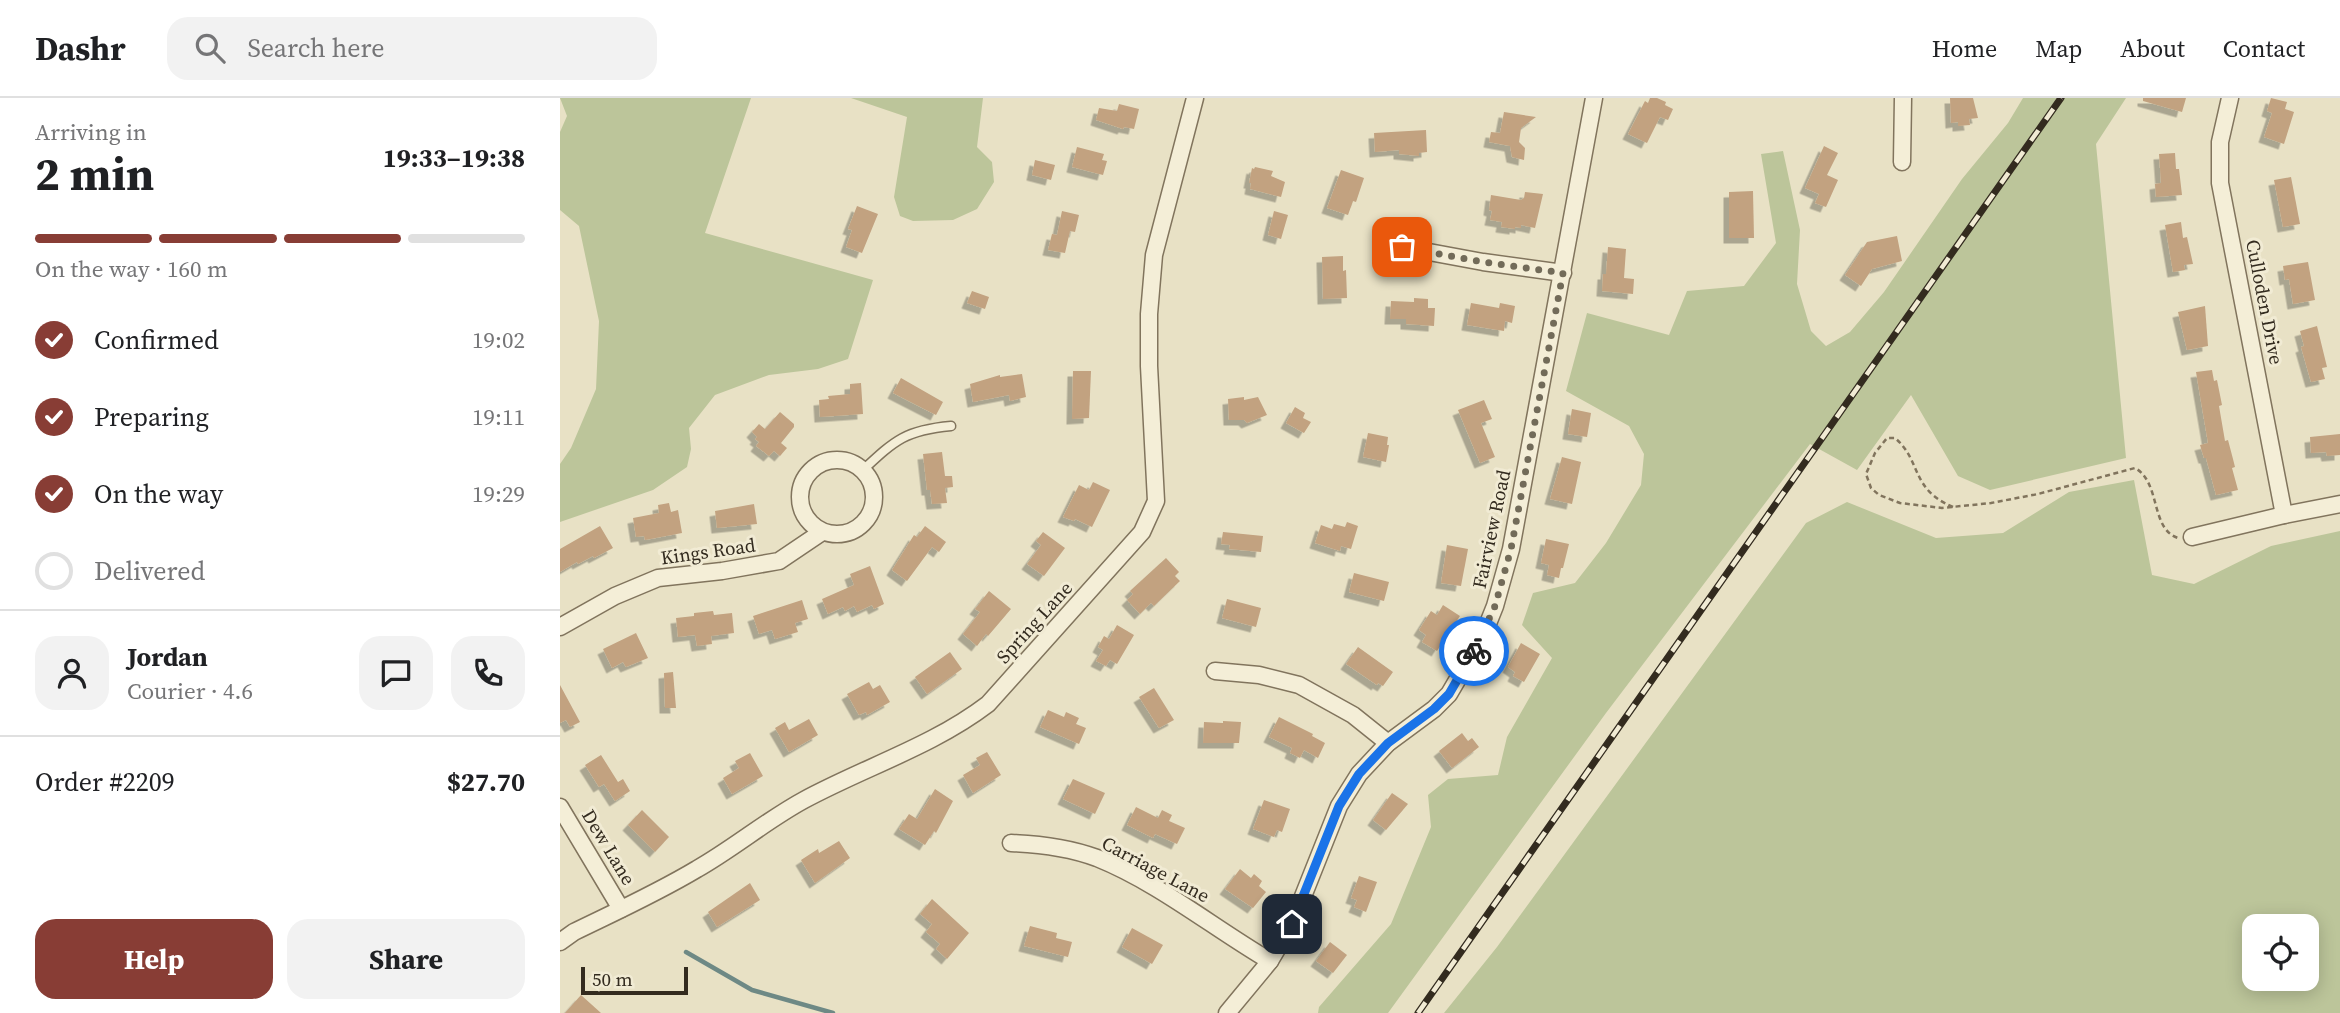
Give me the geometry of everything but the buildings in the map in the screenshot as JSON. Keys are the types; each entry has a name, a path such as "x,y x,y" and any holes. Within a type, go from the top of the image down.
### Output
{"street":[{"name":"Spring Lane","path":"560,942 697,869 787,809 970,718 988,704 1142,532 1156,501 1149,336 1154,256 1195,98"},
{"name":"Fairview Road","path":"1227,1013 1270,961 1292,924 1339,806 1359,774 1388,743 1434,709 1449,694 1483,636 1495,606 1511,549 1594,98"},
{"path":"1902,162 1903,98"},
{"name":"Culloden Drive","path":"2230,98 2220,142 2220,183 2284,515"},
{"path":"1402,247 1563,273"},
{"path":"822,532 812,525 800,505 803,481 819,464 830,460 853,463 863,470"},
{"name":"Kings Road","path":"560,627 615,596 658,578 779,561 822,532 835,535 860,527 874,506 871,481 863,470"},
{"path":"2192,537 2340,504"},
{"path":"1215,671 1259,675 1298,684 1353,715 1388,743"},
{"name":"Dew Lane","path":"560,807 621,909"},
{"name":"Carriage Lane","path":"1012,843 1044,845 1096,858 1151,886 1270,961"}],"lane":[{"path":"863,470 903,437 929,428 951,426"}],"path":[{"path":"1953,507 1931,496 1903,444 1895,438 1887,438 1875,453 1866,474 1871,488 1879,495 1900,503 1953,507 2038,495 2135,468 2144,473 2162,522 2170,535 2177,538 2192,537"}],"green space":[{"path":"560,98 751,98 705,233 873,280 848,359 818,369 769,375 715,395 689,428 691,449 687,467 653,490 560,522 560,464 571,448 596,389 599,321 579,226 560,210 560,132 567,116"},
{"path":"851,98 983,98 977,147 992,162 994,182 977,209 953,220 913,221 900,216 894,197 907,117"},
{"path":"2023,98 2126,98 2096,144 2126,458 1990,490 1958,476 1911,395 1857,470 1810,444 1606,713 1388,1013 1318,1013 1319,1007 1391,924 1431,827 1428,795 1448,779 1498,775 1507,737 1552,658 1522,625 1533,593 1575,583 1606,543 1641,485 1644,454 1629,426 1566,391 1587,313 1669,335 1687,291 1744,286 1776,243 1761,154 1783,151 1800,230 1797,284 1811,331 1826,346 1850,332 1884,292 1962,179 2008,123"},
{"path":"2134,480 2152,575 2194,584 2271,546 2340,531 2340,1013 1444,1013 1497,947 1806,523 1847,502 1936,538 2003,533 2069,492"}],"waterway":[{"path":"686,952 752,990 833,1013"}],"railway":[{"path":"1418,1013 2061,98"}],"way so far":[{"path":"1402,247 1563,273 1511,549 1495,606 1474,651"}],"route":[{"path":"1292,924 1339,806 1359,774 1388,743 1434,709 1449,694 1474,651"}]}
